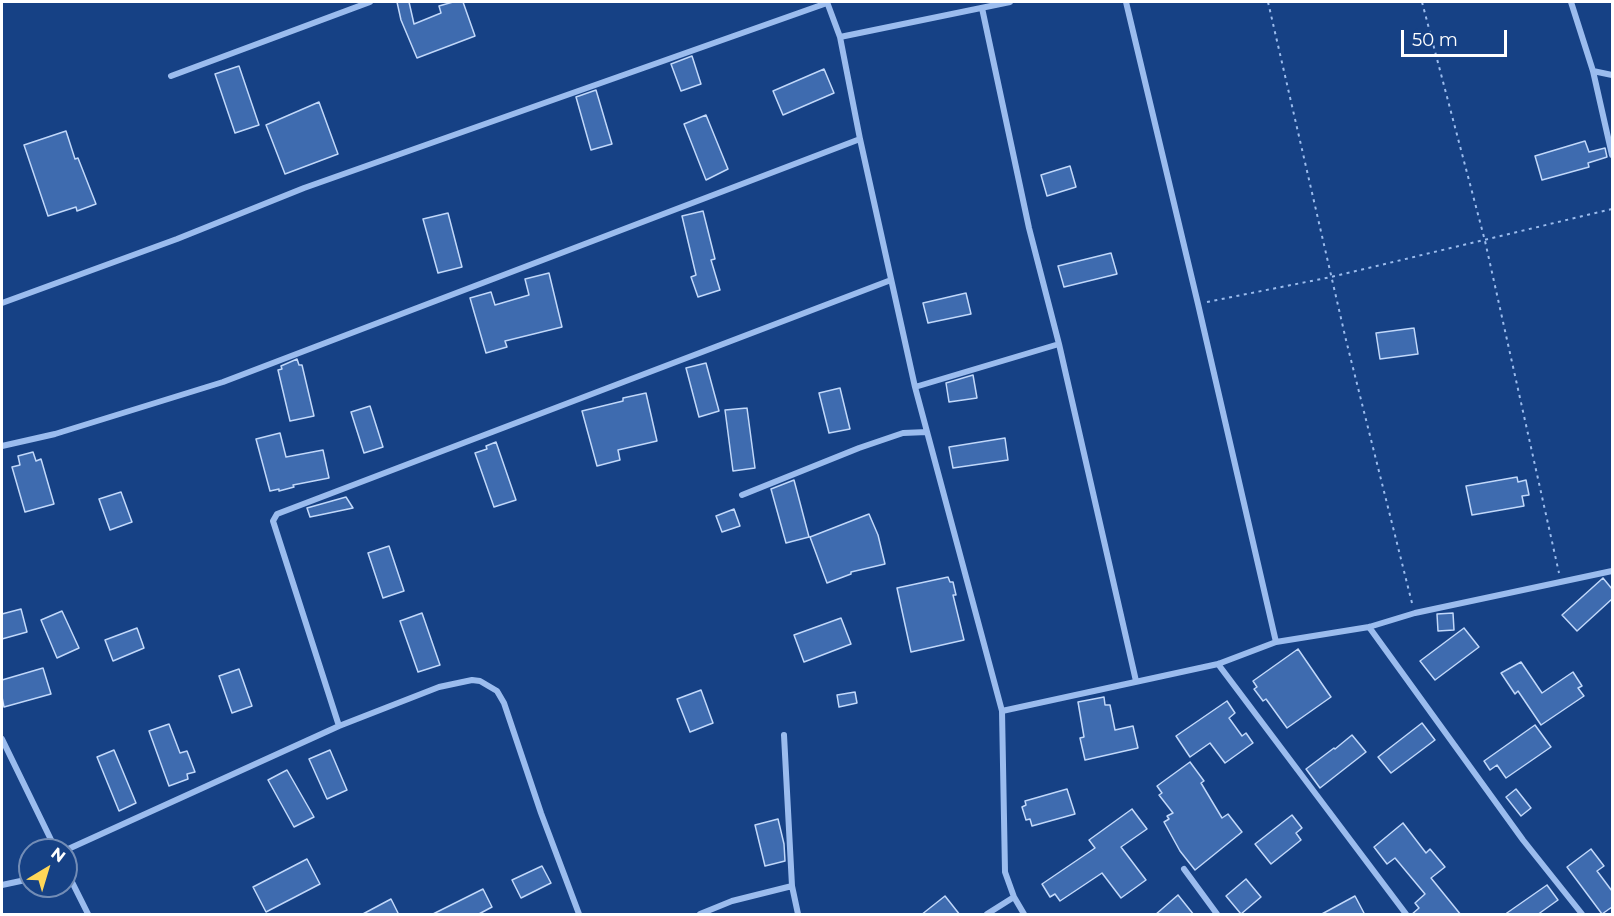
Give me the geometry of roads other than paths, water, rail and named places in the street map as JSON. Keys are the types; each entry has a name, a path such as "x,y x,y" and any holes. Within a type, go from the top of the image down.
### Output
{"street":[{"path":"171,76 370,2"},
{"path":"2,303 177,239 304,188 827,2 840,37 860,139 915,387 1002,711 1005,872 1014,897 1024,915"},
{"path":"840,37 1010,2"},
{"path":"1126,2 1276,642"},
{"path":"1571,2 1593,70 1612,155"},
{"path":"982,8 1018,182 1059,344 1136,681"},
{"path":"1593,70 1612,75"},
{"path":"2,446 55,434 223,382 860,139"},
{"path":"339,726 273,521 277,514 891,280"},
{"path":"915,387 1059,344"},
{"path":"742,495 870,444 903,433 927,432"},
{"path":"1002,711 1218,664 1276,642 1369,627 1415,613 1612,571"},
{"path":"1369,627 1523,840 1582,915"},
{"path":"1218,664 1406,915"},
{"path":"78,845 339,726 439,687 472,680 488,684 504,703 541,813 579,915"},
{"path":"784,735 792,886 798,915"},
{"path":"2,739 50,838"},
{"path":"1184,869 1217,915"},
{"path":"2,885 18,882"},
{"path":"700,915 732,901 792,886"},
{"path":"78,895 88,915"},
{"path":"987,915 1014,897"}]}
